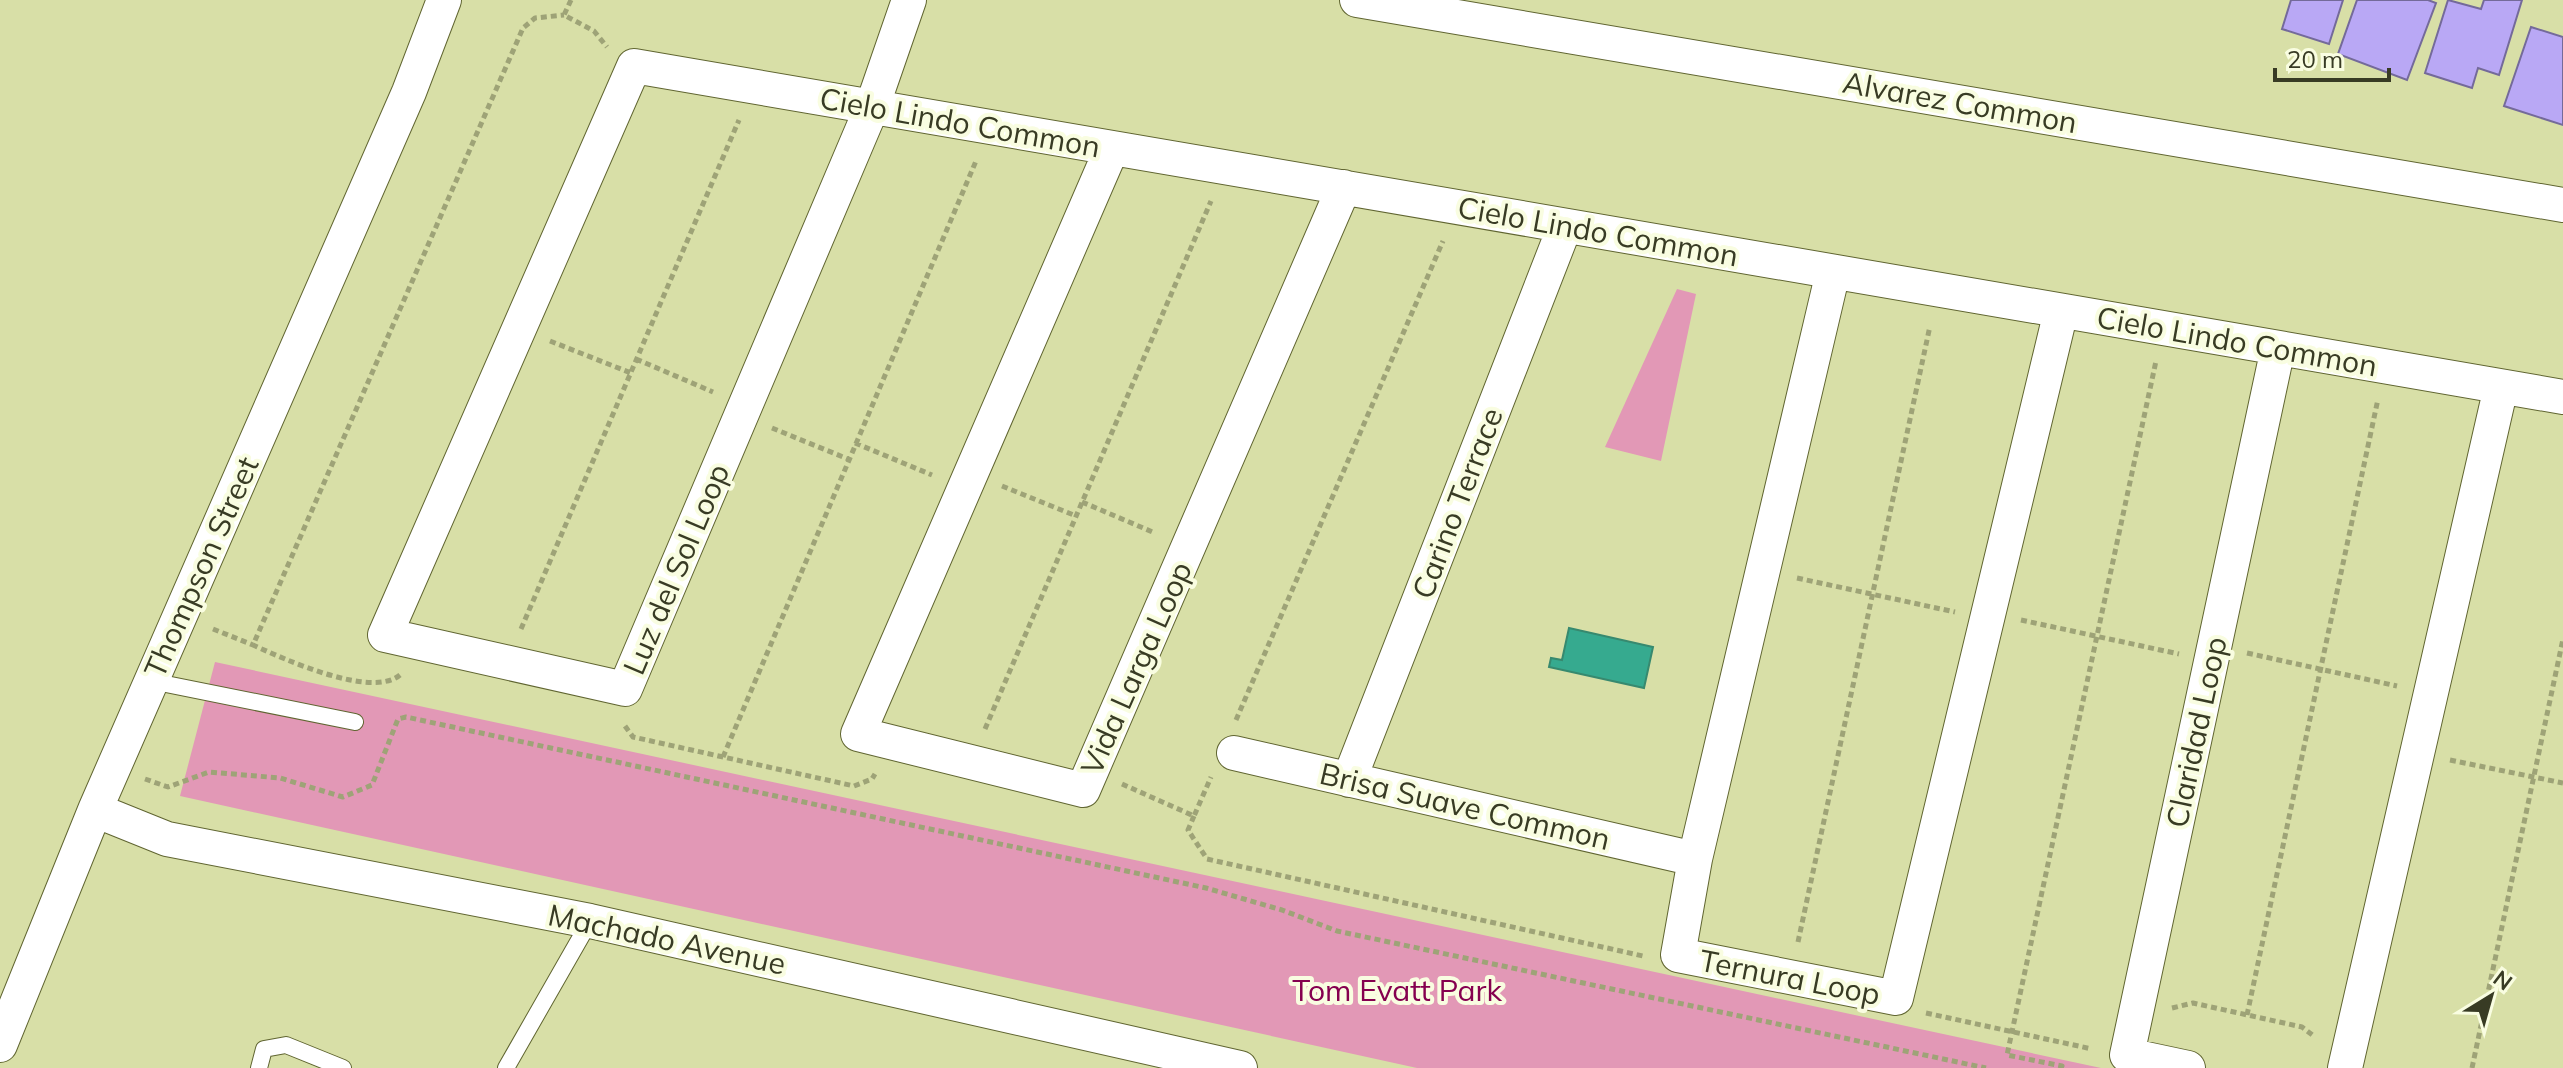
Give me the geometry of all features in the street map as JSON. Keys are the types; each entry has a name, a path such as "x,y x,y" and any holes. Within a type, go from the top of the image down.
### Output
{"street":[{"name":"Thompson Street","path":"0,1045 95,810 409,92 444,0"},
{"name":"Luz del Sol Loop","path":"632,71 385,635 625,689 872,107 909,0"},
{"name":"Alvarez Common","path":"1357,0 2563,205"},
{"name":"Cielo Lindo Common","path":"632,71 753,86 2563,397"},
{"name":"Vida Larga Loop","path":"1112,148 858,734 1083,790 1344,187"},
{"name":"Carino Terrace","path":"1349,780 1565,226"},
{"name":"Ternura Loop","path":"1833,272 1695,859 1678,955 1896,998 2061,311"},
{"name":"Claridad Loop","path":"2134,1025 2278,348"},
{"path":"2346,1064 2501,387"},
{"name":"Brisa Suave Common","path":"1225,754 1695,859"},
{"name":"Machado Avenue","path":"95,810 167,839 590,921 1240,1068"},
{"path":"2134,1025 2127,1055 2188,1068"}],"lane":[{"path":"151,681 355,722"},
{"path":"506,1068 590,921"},
{"path":"259,1068 264,1049 286,1045 343,1068"}],"path":[{"path":"564,15 571,0"},
{"path":"431,645 416,663 396,679 377,684 311,670 253,645 523,28 535,18 564,15 594,31 632,71"},
{"path":"506,662 753,86"},
{"path":"723,757 990,127"},
{"path":"970,762 1226,168"},
{"path":"1458,207 1225,754 1188,830 1207,859 1653,958 1678,955"},
{"path":"1790,978 1938,290"},
{"path":"2061,1068 2007,1055 2162,328"},
{"path":"519,329 631,373"},
{"path":"636,359 848,459"},
{"path":"2247,1015 2385,367"},
{"path":"855,443 1076,516"},
{"path":"1082,502 1189,547"},
{"path":"1763,572 2097,636 2321,669 2431,693"},
{"path":"2472,1068 2563,639"},
{"path":"594,682 633,737 854,786 872,779 895,743"},
{"path":"113,769 168,787 209,772 280,778 343,797 372,785 398,719 406,717 1206,888 1282,910 1337,931 1440,955 1986,1068"},
{"path":"2417,753 2563,783"},
{"path":"1091,771 1194,816"},
{"path":"1899,988 1920,1011 2098,1051 2134,1025 2193,1003 2302,1027 2346,1064"}],"green space":[{"path":"1677,289 1696,294 1661,461 1605,447"},
{"name":"Tom Evatt Park","path":"215,662 2101,1068 1417,1068 180,796"}],"water":[{"path":"1569,628 1653,647 1644,688 1549,667 1551,658 1562,660"}],"building":[{"path":"2291,0 2343,0 2329,44 2282,29"},
{"path":"2357,0 2428,0 2436,3 2407,80 2338,54"},
{"path":"2448,0 2481,9 2484,0 2522,0 2499,75 2478,68 2472,88 2425,73"},
{"path":"2531,27 2563,37 2563,125 2504,106"}]}
